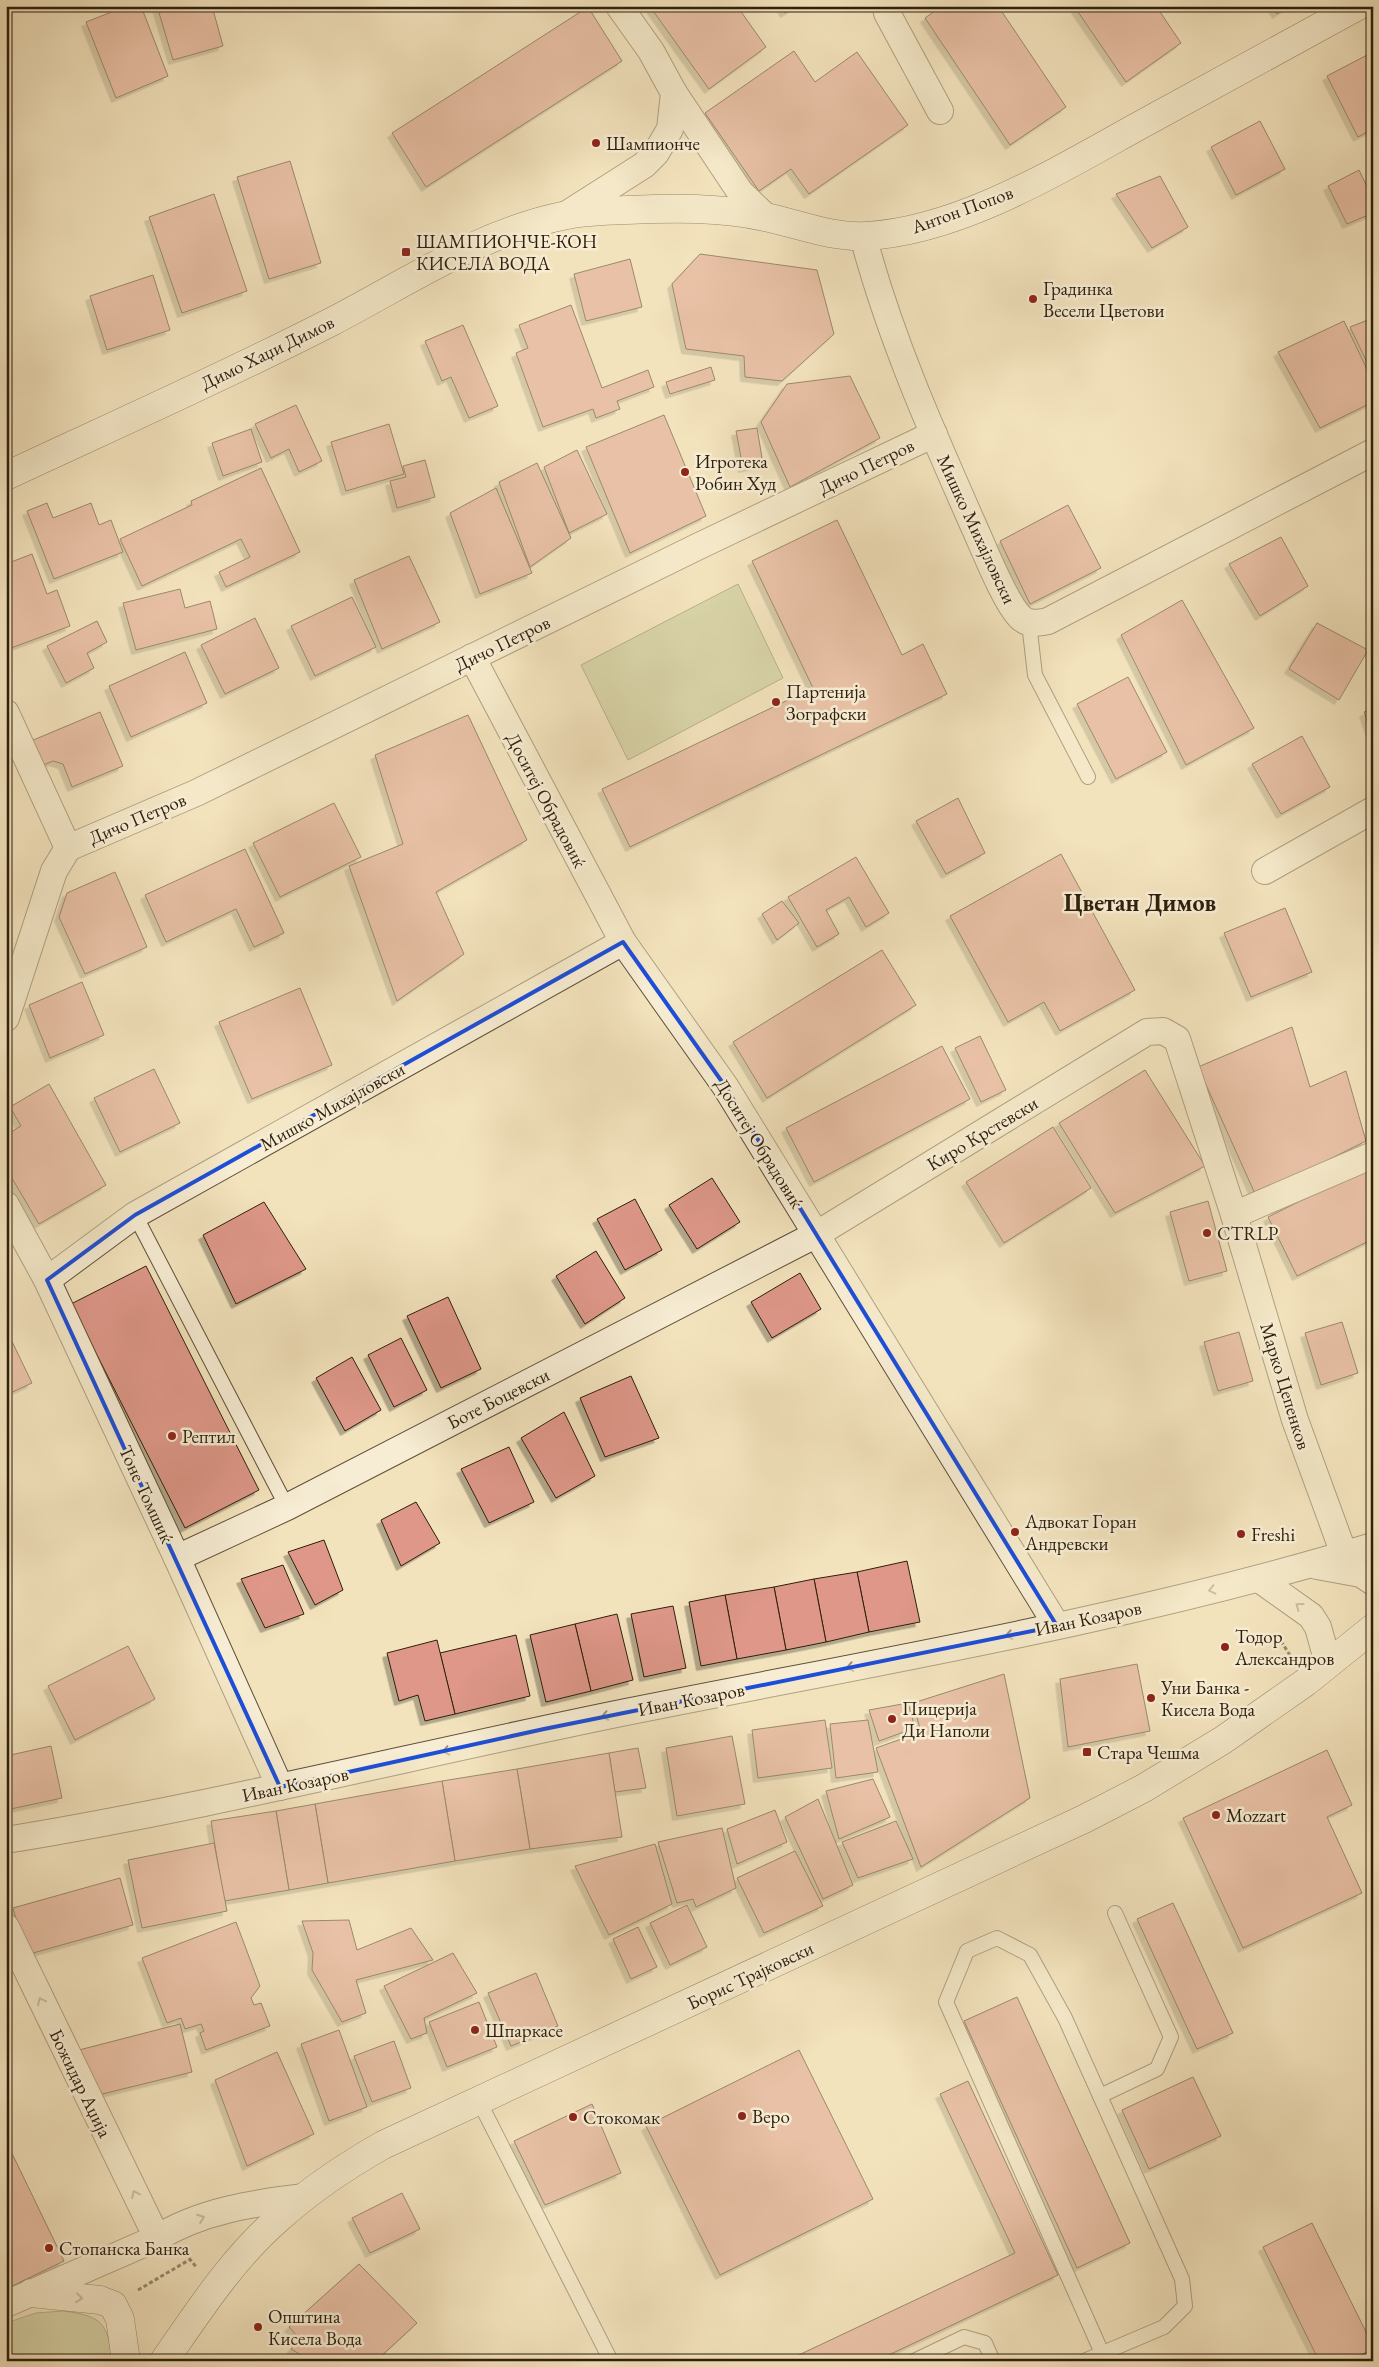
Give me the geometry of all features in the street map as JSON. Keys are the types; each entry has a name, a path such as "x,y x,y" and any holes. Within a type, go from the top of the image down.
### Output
{"street":[{"path":"619,6 651,52 674,93 740,192 766,217"},
{"path":"886,6 887,13 940,111"},
{"name":"Антон Попов","path":"526,226 567,214 692,208 718,209 766,217 813,230 863,236 915,228 947,219 1000,198 1078,159 1358,6"},
{"path":"567,214 632,173 656,154 670,129 674,93"},
{"name":"Димо Хаџи Димов","path":"6,476 332,321 442,262 526,226"},
{"name":"Мишко Михајловски","path":"863,236 876,288 934,434 997,577 1020,618 1029,623 1048,622 1373,452"},
{"name":"Дичо Петров","path":"68,848 196,793 472,657 934,434"},
{"name":"Доситеј Обрадовиќ","path":"472,657 623,942 725,1086 1057,1626"},
{"path":"6,713 68,848 54,871 6,1018"},
{"path":"1265,871 1373,810"},
{"name":"Мишко Михајловски","path":"47,1280 135,1215 623,942"},
{"name":"Марко Цепенков","path":"1147,1032 1163,1031 1177,1039 1234,1215 1295,1420 1344,1554"},
{"name":"Киро Крстевски","path":"816,1234 1147,1032"},
{"path":"1234,1215 1373,1155"},
{"name":"Тоне Томшиќ","path":"6,1205 47,1280 177,1558 280,1787"},
{"name":"Боте Боцевски","path":"177,1558 287,1507 816,1234"},
{"name":"Иван Козаров","path":"6,1840 280,1787 553,1727 1057,1626 1259,1578 1373,1546"},
{"path":"1308,1565 1361,1574 1373,1582"},
{"path":"1259,1578 1311,1616 1318,1627 1328,1663"},
{"name":"Борис Трајковски","path":"164,2361 215,2288 276,2220 304,2197 383,2145 1092,1815 1144,1788 1270,1709 1373,1628"},
{"name":"Божидар Аџија","path":"6,1927 157,2238"},
{"path":"6,2304 157,2238 171,2229 251,2203 304,2197"},
{"path":"31,2293 100,2300 113,2305 120,2319 126,2361"}],"lane":[{"path":"1029,623 1035,675 1088,776"},
{"path":"135,1215 287,1507"},
{"path":"1100,2096 1157,2069 1171,2037 1115,1914"},
{"path":"1084,2361 1164,2327 1185,2306 1182,2279 1065,2018 1030,1955 997,1938 967,1951 946,2002 1102,2353"},
{"path":"479,2101 611,2361"},
{"path":"914,2361 964,2337 985,2343 993,2361"}],"path":[{"path":"113,2305 189,2260"}],"highlighted area":[{"path":"623,942 725,1086 1057,1626 544,1729 280,1787 47,1280 135,1215"}],"green space":[{"path":"738,584 783,678 628,760 581,665"},
{"path":"63,2311 87,2316 101,2324 108,2338 113,2361 6,2361 6,2323 36,2313"}],"building":[{"path":"127,6 141,6 168,76 116,98 86,22"},
{"path":"157,6 212,6 223,46 173,60"},
{"path":"654,6 737,6 766,47 709,89 651,8"},
{"path":"781,6 796,6 785,13"},
{"path":"942,6 998,6 1066,107 1010,145 925,18"},
{"path":"1074,6 1156,6 1181,43 1126,82"},
{"path":"1272,6 1289,6 1277,14"},
{"path":"588,7 622,61 426,187 392,133"},
{"path":"794,51 815,82 857,52 908,125 809,194 791,169 759,191 705,113"},
{"path":"1369,54 1373,62 1373,129 1358,137 1327,76"},
{"path":"1260,121 1285,169 1236,195 1211,147"},
{"path":"290,161 321,263 269,279 237,177"},
{"path":"1359,170 1373,199 1373,213 1347,224 1328,186"},
{"path":"1160,176 1188,227 1152,248 1116,194"},
{"path":"214,194 247,291 182,313 149,217"},
{"path":"700,254 817,270 834,334 782,381 745,377 744,356 686,349 672,284"},
{"path":"630,259 642,307 586,321 574,274"},
{"path":"153,275 170,330 107,350 90,296"},
{"path":"571,305 602,388 648,370 654,387 617,401 620,409 596,418 593,409 543,427 516,353 528,348 519,325"},
{"path":"1373,318 1373,375 1350,327"},
{"path":"1344,321 1373,382 1373,402 1320,428 1278,352"},
{"path":"463,325 498,406 469,418 451,377 442,381 425,341"},
{"path":"711,367 715,380 670,394 666,382"},
{"path":"850,376 880,438 790,487 761,422 787,384"},
{"path":"296,405 322,461 299,472 289,449 271,458 255,424"},
{"path":"664,415 706,516 630,553 586,447"},
{"path":"389,424 404,474 346,491 331,442"},
{"path":"757,428 763,464 743,468 736,431"},
{"path":"251,429 262,462 223,476 212,443"},
{"path":"577,450 607,514 569,533 544,467"},
{"path":"425,460 435,497 397,508 390,481 406,477 403,466"},
{"path":"537,463 571,538 530,567 499,482"},
{"path":"261,468 300,552 226,587 219,572 250,557 241,539 142,586 120,539 192,505 191,501"},
{"path":"496,488 532,573 480,594 450,513"},
{"path":"47,503 53,518 91,503 99,525 111,520 123,552 54,579 27,511"},
{"path":"1068,505 1101,568 1030,604 1000,541"},
{"path":"837,520 902,655 923,644 947,694 630,847 602,789 813,688 752,561"},
{"path":"1281,537 1308,586 1260,616 1229,564"},
{"path":"32,554 47,594 57,590 70,626 6,650 6,593 11,591 6,578 6,564"},
{"path":"409,556 440,622 382,649 354,580"},
{"path":"180,589 185,608 210,601 217,629 136,650 123,603"},
{"path":"352,597 376,647 315,676 291,626"},
{"path":"1182,600 1254,728 1186,765 1121,635"},
{"path":"255,618 279,668 225,694 201,645"},
{"path":"97,621 107,642 87,653 94,668 66,683 47,646"},
{"path":"1317,623 1368,650 1339,700 1289,669"},
{"path":"185,652 207,703 131,737 109,686"},
{"path":"1128,677 1167,752 1116,779 1077,704"},
{"path":"1373,709 1373,738 1364,712"},
{"path":"100,712 123,766 72,787 63,764 53,761 41,766 31,741"},
{"path":"468,715 527,840 436,892 464,954 397,1001 349,866 403,844 375,755"},
{"path":"1302,736 1330,787 1281,814 1252,764"},
{"path":"958,798 985,853 946,874 916,821"},
{"path":"334,803 361,857 280,897 253,843"},
{"path":"245,849 284,933 254,947 236,909 166,942 145,895"},
{"path":"1061,854 1135,990 1060,1031 1044,1002 1008,1022 950,916"},
{"path":"856,857 889,913 866,927 849,897 826,910 839,934 817,947 788,897"},
{"path":"115,872 147,947 85,974 59,917 67,893"},
{"path":"782,901 799,923 777,940 762,914"},
{"path":"1285,908 1312,972 1251,997 1224,933"},
{"path":"882,950 916,1005 767,1098 733,1042"},
{"path":"82,982 104,1035 50,1058 29,1005"},
{"path":"300,988 332,1065 252,1099 219,1022"},
{"path":"1292,1027 1310,1087 1346,1071 1366,1141 1256,1196 1198,1067"},
{"path":"980,1036 1006,1090 981,1102 955,1048"},
{"path":"942,1046 970,1099 814,1182 786,1128"},
{"path":"154,1069 180,1123 120,1152 94,1098"},
{"path":"1145,1070 1205,1166 1115,1213 1059,1123"},
{"path":"49,1084 106,1185 39,1224 6,1168 6,1135 21,1126 10,1107"},
{"path":"1053,1127 1091,1188 1004,1243 966,1182"},
{"path":"1373,1165 1373,1239 1297,1276 1268,1217"},
{"path":"712,1178 740,1222 697,1249 669,1205"},
{"path":"635,1199 662,1250 625,1270 597,1219"},
{"path":"1208,1201 1227,1271 1189,1281 1170,1212"},
{"path":"264,1202 306,1269 236,1304 203,1235"},
{"path":"596,1251 625,1298 585,1324 556,1276"},
{"path":"146,1266 259,1490 185,1528 71,1304"},
{"path":"800,1273 821,1309 772,1338 751,1302"},
{"path":"448,1297 481,1369 441,1388 407,1316"},
{"path":"1342,1322 1358,1373 1321,1385 1305,1333"},
{"path":"6,1329 32,1383 6,1395"},
{"path":"1239,1332 1253,1381 1218,1391 1204,1342"},
{"path":"401,1338 427,1390 394,1407 368,1355"},
{"path":"352,1357 381,1410 345,1431 316,1378"},
{"path":"631,1376 659,1438 605,1457 580,1398"},
{"path":"564,1412 595,1476 556,1498 521,1438"},
{"path":"509,1447 534,1502 489,1523 461,1469"},
{"path":"416,1502 440,1543 401,1566 381,1520"},
{"path":"324,1540 343,1590 315,1605 288,1552"},
{"path":"907,1561 920,1622 869,1632 857,1572"},
{"path":"283,1565 304,1614 265,1628 241,1579"},
{"path":"857,1572 869,1632 826,1642 814,1579"},
{"path":"814,1579 826,1642 786,1650 774,1587"},
{"path":"774,1587 786,1650 737,1659 725,1595"},
{"path":"725,1595 737,1659 701,1666 689,1602"},
{"path":"673,1606 686,1668 644,1677 631,1614"},
{"path":"617,1614 633,1680 591,1691 575,1624"},
{"path":"575,1624 591,1691 546,1702 530,1635"},
{"path":"516,1635 530,1696 455,1714 440,1653"},
{"path":"437,1640 455,1714 425,1721 418,1695 399,1701 387,1653"},
{"path":"128,1646 155,1699 75,1740 48,1686"},
{"path":"1137,1664 1150,1731 1068,1747 1060,1679"},
{"path":"1004,1674 1030,1798 921,1867 876,1748 921,1732 913,1703"},
{"name":"Пицерија Ди Наполи","path":"908,1703 915,1728 879,1741 869,1710"},
{"path":"825,1720 832,1768 758,1778 752,1730"},
{"path":"868,1720 878,1772 836,1778 830,1724"},
{"path":"732,1736 745,1804 677,1816 666,1748"},
{"path":"51,1746 62,1798 6,1810 6,1756"},
{"path":"638,1748 646,1788 615,1792 609,1753"},
{"path":"1327,1750 1352,1805 1327,1817 1362,1893 1243,1948 1183,1818"},
{"path":"609,1753 622,1837 530,1849 517,1769"},
{"path":"517,1769 530,1849 455,1861 442,1781"},
{"path":"873,1779 890,1817 839,1839 826,1791"},
{"path":"442,1781 455,1861 328,1883 315,1804"},
{"path":"818,1799 853,1885 823,1899 785,1817"},
{"path":"315,1804 328,1883 289,1890 276,1811"},
{"path":"775,1810 787,1842 737,1864 727,1829"},
{"path":"276,1811 289,1890 224,1901 211,1821"},
{"path":"896,1821 913,1859 858,1878 842,1842"},
{"path":"722,1828 736,1888 696,1907 693,1899 677,1903 658,1842"},
{"path":"214,1843 227,1911 142,1928 128,1860"},
{"path":"655,1844 672,1904 609,1935 575,1866"},
{"path":"795,1851 823,1906 764,1933 737,1878"},
{"path":"120,1878 133,1925 26,1955 13,1908"},
{"path":"1173,1903 1233,2033 1197,2049 1137,1919"},
{"path":"687,1905 707,1947 670,1965 650,1923"},
{"path":"349,1920 357,1950 411,1928 433,1960 356,1980 366,2013 342,2022 312,1970 313,1953 302,1921"},
{"path":"236,1922 260,1986 251,1998 254,2005 261,2003 270,2026 206,2050 200,2033 204,2031 201,2024 185,2029 181,2018 167,2023 142,1958"},
{"path":"638,1927 657,1967 631,1979 613,1939"},
{"path":"453,1953 477,1993 424,2018 427,2033 411,2039 384,1986"},
{"path":"536,1973 558,2026 511,2046 488,1993"},
{"path":"1017,1997 1130,2243 1077,2268 964,2021"},
{"path":"479,2002 497,2047 447,2067 429,2022"},
{"path":"180,2024 192,2072 90,2097 79,2050"},
{"path":"339,2030 367,2107 329,2121 301,2044"},
{"path":"394,2041 411,2088 372,2102 354,2056"},
{"path":"799,2050 873,2199 720,2275 646,2126"},
{"path":"277,2052 314,2134 247,2166 215,2080"},
{"path":"1193,2077 1221,2136 1149,2169 1122,2110"},
{"path":"968,2081 1058,2275 876,2361 786,2361 1015,2253 940,2094"},
{"path":"592,2104 621,2173 545,2205 514,2141"},
{"path":"6,2141 64,2261 6,2289"},
{"path":"402,2193 420,2229 370,2253 352,2218"},
{"path":"1312,2223 1373,2346 1373,2349 1348,2361 1319,2361 1263,2247"},
{"path":"359,2264 417,2323 376,2361 311,2361 291,2349 300,2339 289,2327"}],"place":[{"name":"Шампионче","path":"596,143"},
{"name":"ШАМПИОНЧЕ-КОН КИСЕЛА ВОДА","path":"406,252"},
{"name":"Градинка Весели Цветови","path":"1033,299"},
{"name":"Игротека Робин Худ","path":"685,472"},
{"name":"Партенија Зографски","path":"776,702"},
{"name":"CTRLP","path":"1207,1233"},
{"name":"Рептил","path":"172,1436"},
{"name":"Адвокат Горан Андревски","path":"1015,1532"},
{"name":"Freshi","path":"1241,1534"},
{"name":"Тодор Александров","path":"1225,1647"},
{"name":"Уни Банка - Кисела Вода","path":"1151,1698"},
{"name":"Пицерија Ди Наполи","path":"892,1719"},
{"name":"Стара Чешма","path":"1087,1752"},
{"name":"Mozzart","path":"1216,1815"},
{"name":"Шпаркасе","path":"475,2030"},
{"name":"Веро","path":"742,2116"},
{"name":"Стокомак","path":"573,2117"},
{"name":"Стопанска Банка","path":"49,2248"},
{"name":"Општина Кисела Вода","path":"258,2327"}],"district":[{"name":"Цветан Димов","path":"1140,903"}]}
